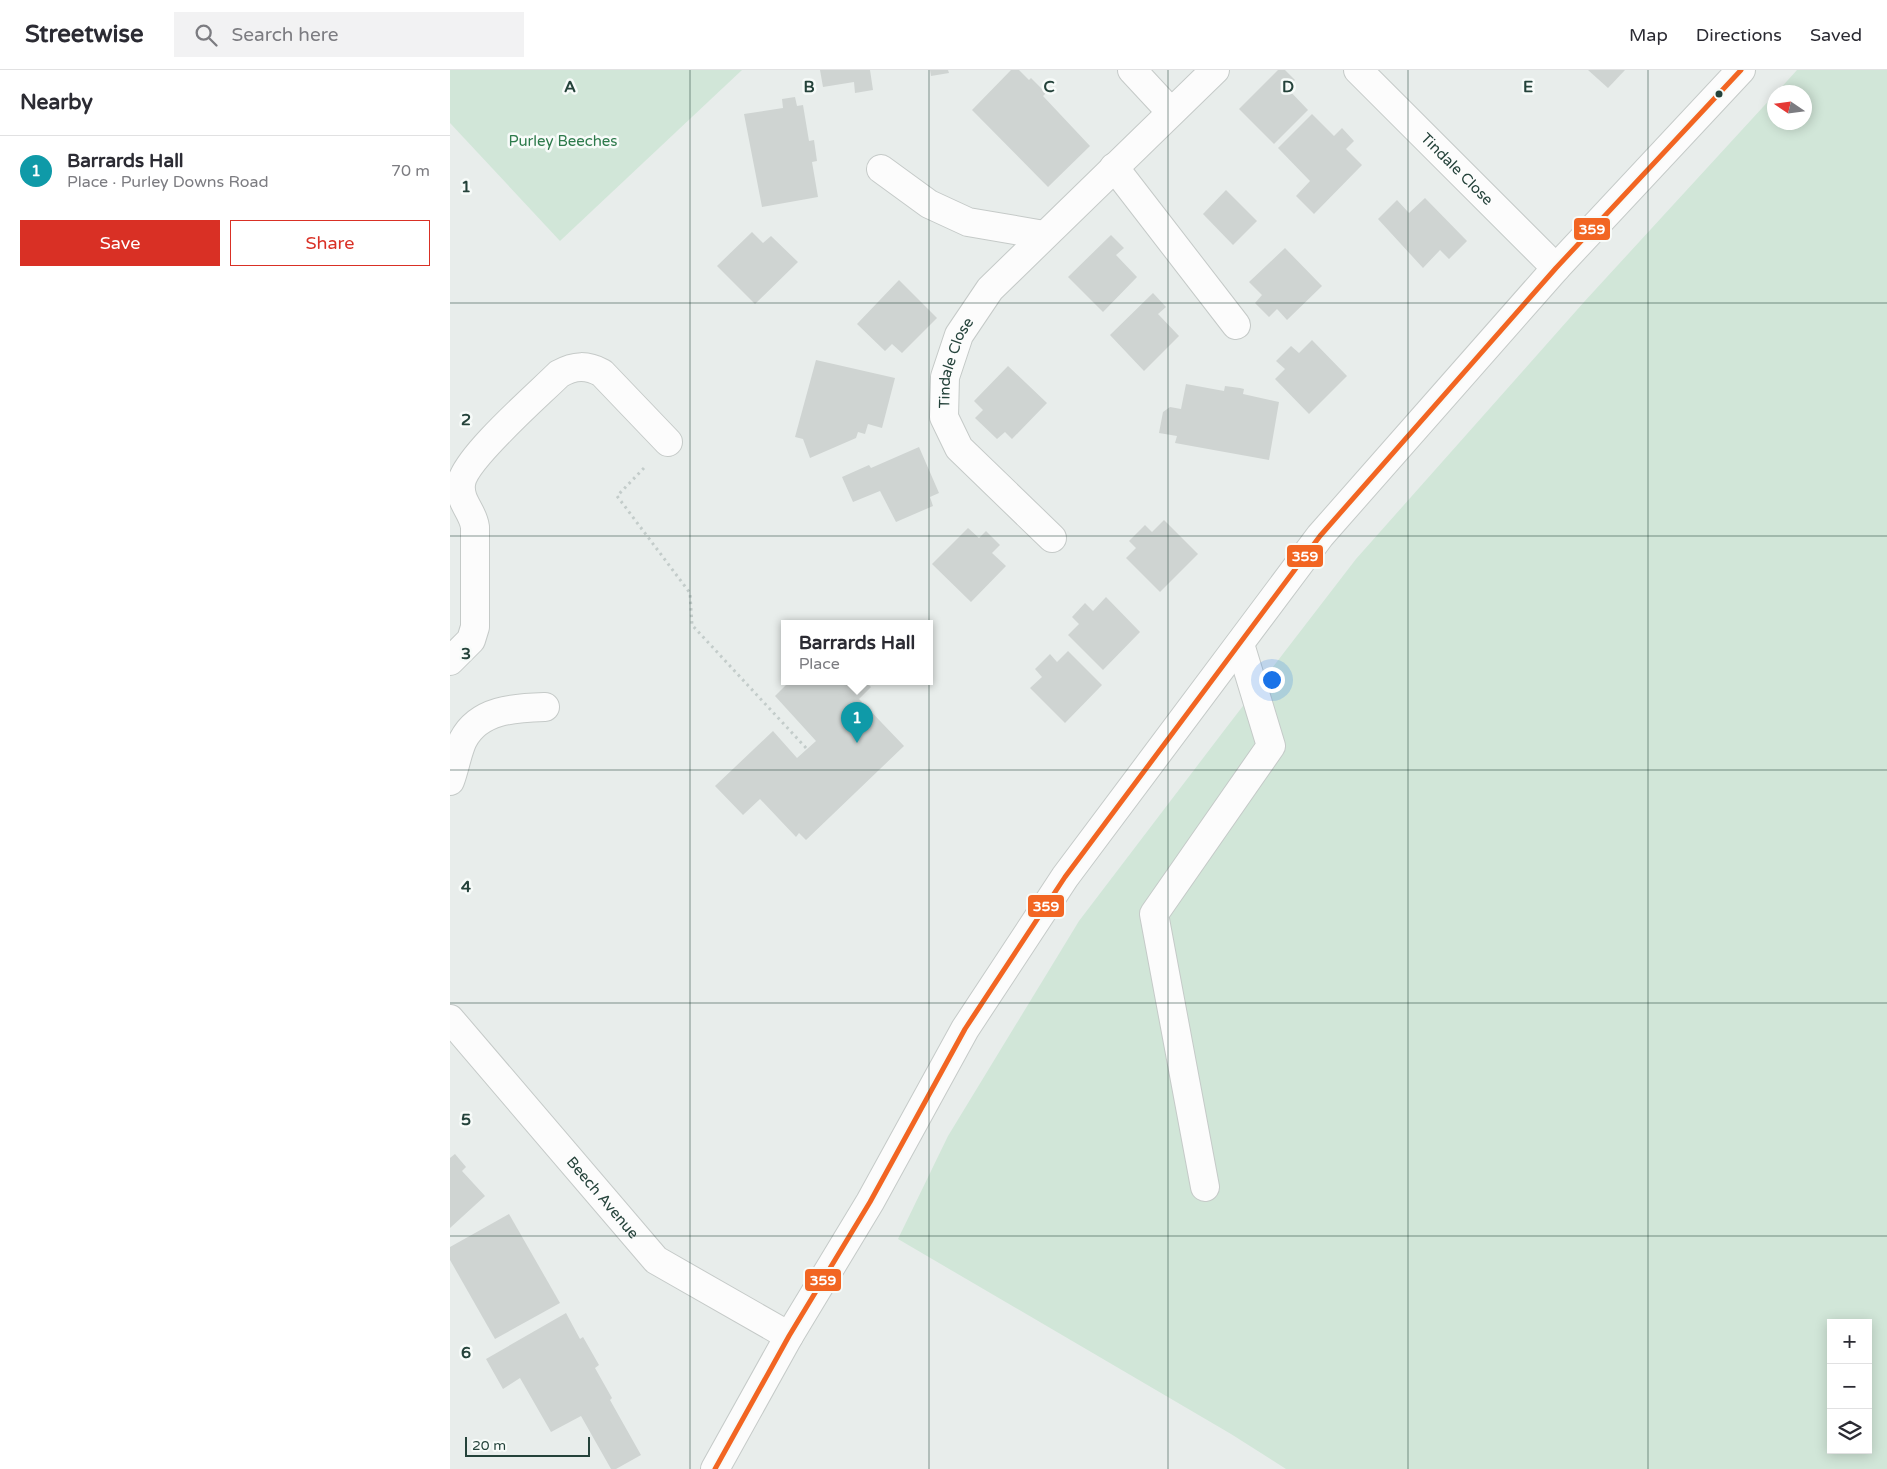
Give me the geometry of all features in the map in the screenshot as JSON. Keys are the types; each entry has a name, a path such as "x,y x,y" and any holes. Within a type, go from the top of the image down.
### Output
{"street":[{"path":"1132,70 1171,112"},
{"name":"Tindale Close","path":"1052,538 959,448 944,417 945,377 959,335 990,289 1215,70"},
{"name":"Tindale Close","path":"1358,70 1556,268"},
{"path":"715,1469 789,1336 870,1202 965,1029 1065,876 1320,536 1556,268 1741,70"},
{"path":"1114,167 1236,325"},
{"path":"881,169 929,204 968,222 1044,235"},
{"path":"450,661 471,640 475,627 475,527 473,516 461,495 461,483 475,458 559,374 569,368 591,368 602,373 668,442"},
{"path":"1205,1187 1154,914 1271,746 1240,644"},
{"path":"450,781 463,741 474,724 508,708 545,707"},
{"name":"Beech Avenue","path":"450,1019 656,1260 789,1336"}],"path":[{"path":"668,442 617,496 690,594 692,625 807,749"}],"green space":[{"name":"Purley Beeches","path":"450,70 742,70 560,241 450,123"},
{"path":"1797,70 1887,70 1887,1469 1286,1469 1231,1434 898,1239 948,1136 1079,921 1356,559 1584,302 1767,103 1767,130 1812,130 1812,85 1783,85"}],"building":[{"path":"820,70 870,70 873,90 855,93 854,82 823,87"},
{"path":"930,70 948,70 949,73 931,76"},
{"path":"1011,70 1019,70 1029,80 1031,78 1046,93 1043,96 1090,146 1048,187 972,110"},
{"path":"1278,70 1285,70 1295,80 1287,88 1308,110 1274,144 1239,109"},
{"path":"1588,70 1625,70 1608,88"},
{"path":"795,97 797,106 803,105 809,141 814,140 817,161 812,162 818,197 762,207 744,114 783,108 782,99"},
{"path":"1312,114 1334,136 1342,128 1354,141 1346,149 1362,165 1314,214 1296,196 1310,181 1278,148"},
{"path":"1226,190 1257,221 1233,245 1203,214"},
{"path":"1425,198 1467,241 1449,259 1440,250 1423,268 1378,219 1397,200 1409,213"},
{"path":"752,232 763,243 771,236 798,262 755,304 717,266"},
{"path":"1111,235 1124,248 1116,255 1137,277 1103,312 1068,277"},
{"path":"1285,248 1322,286 1287,320 1277,309 1269,317 1255,303 1262,295 1249,282"},
{"path":"899,280 937,318 902,353 892,344 885,351 857,324"},
{"path":"1153,293 1166,307 1158,314 1179,336 1144,371 1110,335"},
{"path":"1312,340 1347,376 1309,414 1275,379 1285,369 1276,361 1291,346 1299,353"},
{"path":"816,360 895,378 882,428 868,424 865,434 858,432 856,438 810,458 803,439 795,437"},
{"path":"1008,366 1047,403 1012,439 1005,432 997,439 975,418 983,410 974,401"},
{"path":"1186,384 1224,391 1225,386 1240,388 1244,389 1243,394 1279,402 1269,460 1175,443 1177,436 1159,433 1163,412 1170,407 1181,409"},
{"path":"919,447 939,493 930,497 933,506 896,522 880,491 853,502 842,477 869,465 871,468"},
{"path":"1164,520 1198,554 1160,592 1126,558 1136,548 1129,541 1145,525 1152,532"},
{"path":"968,528 979,538 986,531 1000,545 992,553 1006,566 971,602 932,564"},
{"path":"1106,597 1140,632 1103,670 1068,635 1079,624 1072,617 1085,603 1093,611"},
{"path":"1068,651 1102,685 1065,723 1030,688 1042,677 1035,669 1050,654 1057,662"},
{"path":"786,685 869,685 871,687 859,699 904,746 806,840 799,833 796,837 760,799 743,815 715,786 773,731 797,758 816,741 775,696"},
{"path":"455,1154 466,1167 462,1171 485,1196 450,1228 450,1158"},
{"path":"509,1214 560,1303 495,1339 450,1260 450,1247"},
{"path":"566,1313 580,1339 583,1337 599,1365 595,1368 612,1398 610,1400 641,1455 616,1469 611,1469 581,1416 551,1432 520,1378 503,1389 486,1359"}],"transit line":[{"name":"359","path":"715,1469 789,1336 870,1202 965,1029 1065,877 1320,536 1556,268 1741,70"}],"place":[{"name":"Barrards Hall","path":"857,743"}]}
